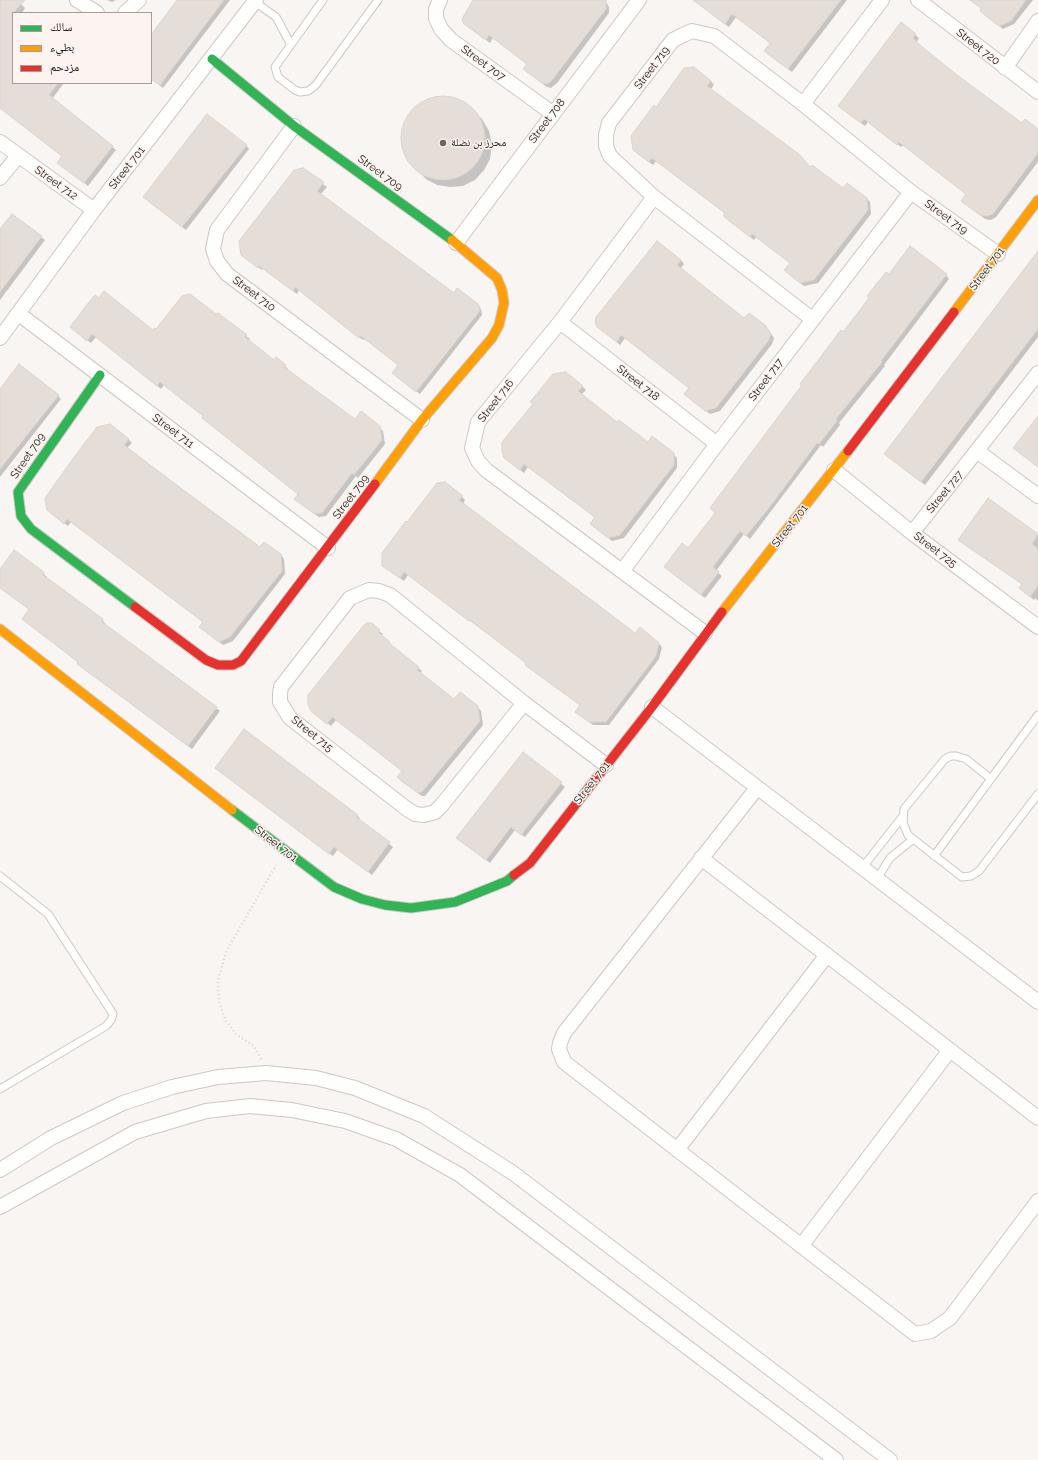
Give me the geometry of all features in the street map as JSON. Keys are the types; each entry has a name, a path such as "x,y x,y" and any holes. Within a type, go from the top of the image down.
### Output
{"street":[{"path":"77,0 95,12"},
{"path":"126,12 139,0"},
{"name":"Street 707","path":"440,0 436,9 436,18 441,29 451,40 552,114"},
{"name":"Street 708","path":"456,243 639,0"},
{"path":"803,104 882,0"},
{"name":"Street 720","path":"918,0 1038,92"},
{"name":"Street 701","path":"0,338 94,210 256,1"},
{"path":"1005,68 1038,21"},
{"name":"Street 719","path":"812,319 654,197 610,156 606,146 606,135 609,123 673,40 692,32 714,36 803,104 910,192 998,254"},
{"name":"Street 709","path":"100,375 18,492 21,516 31,529 206,660 218,665 232,665 241,661 328,548 422,420 492,338 499,325 504,303 502,290 497,278 456,243 294,126 212,59"},
{"name":"Street 710","path":"294,126 217,230 213,249 217,261 227,274 422,420"},
{"name":"Street 712","path":"0,142 94,210"},
{"path":"0,178 18,156"},
{"name":"Street 717","path":"623,570 716,444 910,192"},
{"name":"Street 716","path":"654,197 560,322 478,422 472,448 478,460 486,470 623,570 705,633"},
{"name":"Street 701","path":"0,629 284,851 334,887 362,899 385,905 411,908 455,902 484,892 506,880 530,863 652,707 705,633 834,470 1038,200"},
{"name":"Street 711","path":"19,314 328,548"},
{"name":"Street 718","path":"560,322 716,444"},
{"name":"Street 727","path":"912,533 1038,373"},
{"path":"978,451 1038,496"},
{"name":"Street 725","path":"834,470 912,533 1038,627"},
{"name":"Street 715","path":"524,703 441,806 435,812 424,815 415,814 406,809 290,718 280,702 280,694 281,686 350,598 369,590 380,591 390,595 524,703 606,765"},
{"path":"652,707 1038,1002"},
{"path":"757,788 564,1033 560,1043 561,1056 564,1062 915,1334 924,1333 938,1328 950,1318 1038,1201"},
{"path":"702,858 1038,1118"},
{"path":"678,1150 826,955"},
{"path":"801,1246 950,1050"},
{"path":"0,1170 51,1138 123,1103 172,1087 218,1077 266,1073 316,1078 355,1088 424,1116 513,1173 890,1460"},
{"path":"0,1207 135,1132 206,1111 250,1106 292,1110 345,1121 396,1139 460,1175 836,1460"}],"lane":[{"path":"323,0 290,43 275,67 275,72 278,77 294,90 300,92 308,91 315,86 378,0"},
{"path":"256,1 276,16 290,43"},
{"path":"934,856 1038,714"},
{"path":"991,779 966,759 951,756 946,759 904,809 904,829 912,840 962,877 975,874 1038,794"},
{"path":"862,868 903,816"},
{"path":"877,879 890,858 912,840"},
{"path":"0,876 48,914 113,1014 111,1020 106,1026 0,1089"}],"path":[{"path":"266,1073 261,1057 254,1046 237,1035 226,1021 219,1002 218,982 222,961 230,943 284,851"}],"building":[{"path":"0,0 25,0 14,12 12,12 12,84 57,84 49,95 113,146 84,183 57,163 62,156 0,108"},
{"path":"177,0 224,0 160,85 152,80 152,34"},
{"path":"473,0 606,0 606,9 548,84 542,83 523,69 527,64 489,35 486,40 464,24 462,19"},
{"path":"693,0 841,0 788,69 764,51 770,43 732,14 725,24"},
{"path":"970,0 1026,0 1011,21 999,26 980,11 981,8"},
{"path":"901,22 916,34 913,38 921,46 957,75 1022,123 1025,119 1038,129 1038,153 993,214 987,216 980,215 961,201 966,194 899,142 897,145 864,119 861,123 838,106"},
{"path":"694,67 711,81 707,86 800,155 810,167 812,165 843,188 847,183 867,198 868,210 814,280 800,283 784,270 790,263 752,234 750,237 723,216 725,213 652,158 649,162 633,150 631,136 654,105 656,107 684,68"},
{"name":"محرز بن نضلة","path":"443,96 459,99 473,108 482,122 485,138 482,154 473,168 459,177 443,180 427,177 413,168 404,154 401,138 404,122 413,108 427,99"},
{"path":"207,114 247,145 182,227 143,197"},
{"path":"303,168 324,182 317,191 454,293 457,288 478,304 480,308 479,312 416,392 392,373 398,365 361,336 359,338 295,287 293,291 259,266 258,268 241,255 239,241 294,170"},
{"path":"12,214 42,236 0,292 0,229"},
{"path":"657,241 681,260 677,265 744,318 749,313 765,325 771,334 769,340 716,408 705,411 684,394 689,388 621,335 617,342 597,327 595,323 596,317"},
{"path":"910,246 947,274 881,361 882,362 836,419 837,421 819,444 817,443 769,508 746,536 740,531 713,567 719,572 701,595 664,567 682,543 688,548 715,513 710,508 802,385 800,384 841,330 843,332 869,298 867,296 886,272 889,274"},
{"path":"1038,251 1038,329 921,482 884,454"},
{"path":"104,291 153,330 154,328 156,329 182,296 190,294 247,335 245,337 274,360 276,357 286,365 284,367 355,419 361,411 380,426 382,440 354,475 352,473 322,513 315,514 294,499 298,494 202,418 203,416 160,382 157,386 92,334 87,341 70,327 95,295 99,298"},
{"path":"19,364 59,395 0,469 0,389"},
{"path":"566,372 583,386 578,391 617,422 619,420 648,442 652,436 674,453 674,465 620,535 608,538 590,524 595,517 524,464 520,470 504,458 502,442 533,404 530,402 553,374"},
{"path":"1038,416 1038,467 1013,448"},
{"path":"110,424 129,439 124,445 162,474 260,547 264,542 281,554 282,571 230,637 219,642 199,627 203,622 67,519 64,524 47,510 45,498 72,460 97,427"},
{"path":"445,482 463,496 459,500 635,633 640,627 659,643 656,656 606,722 589,722 575,712 580,705 525,665 526,663 470,620 469,621 404,572 400,578 382,566 382,553 406,521 407,522 437,483"},
{"path":"988,498 1038,534 1032,544 1038,549 1038,586 1030,597 1019,588 1022,584 958,540"},
{"path":"14,550 44,572 42,574 103,619 102,622 217,707 188,746 77,664 78,662 22,619 29,609 0,588 0,569"},
{"path":"367,623 372,623 380,630 378,632 390,642 389,643 419,667 417,670 454,699 460,692 478,706 480,721 422,792 418,793 397,777 402,771 365,742 332,717 327,724 311,711 308,704 308,695"},
{"path":"244,729 358,815 356,817 390,842 368,872 334,847 329,854 215,768"},
{"path":"523,752 562,782 521,835 511,827 486,860 456,838"}],"traffic: fast":[{"path":"212,59 294,126 452,240"},
{"path":"100,375 18,492 21,516 31,529 135,607"},
{"path":"232,810 334,887 362,899 385,905 411,908 455,902 507,881 514,875"}],"traffic: slow":[{"path":"954,312 1038,200"},
{"path":"375,484 422,420 492,338 499,325 504,303 502,290 497,278 452,240"},
{"path":"722,612 848,451"},
{"path":"0,629 232,810"}],"traffic: jam":[{"path":"848,451 954,312"},
{"path":"135,607 206,660 218,665 233,665 241,661 375,484"},
{"path":"514,875 530,863 652,707 722,612"}],"place":[{"name":"محرز بن نضلة","path":"443,143"}]}
